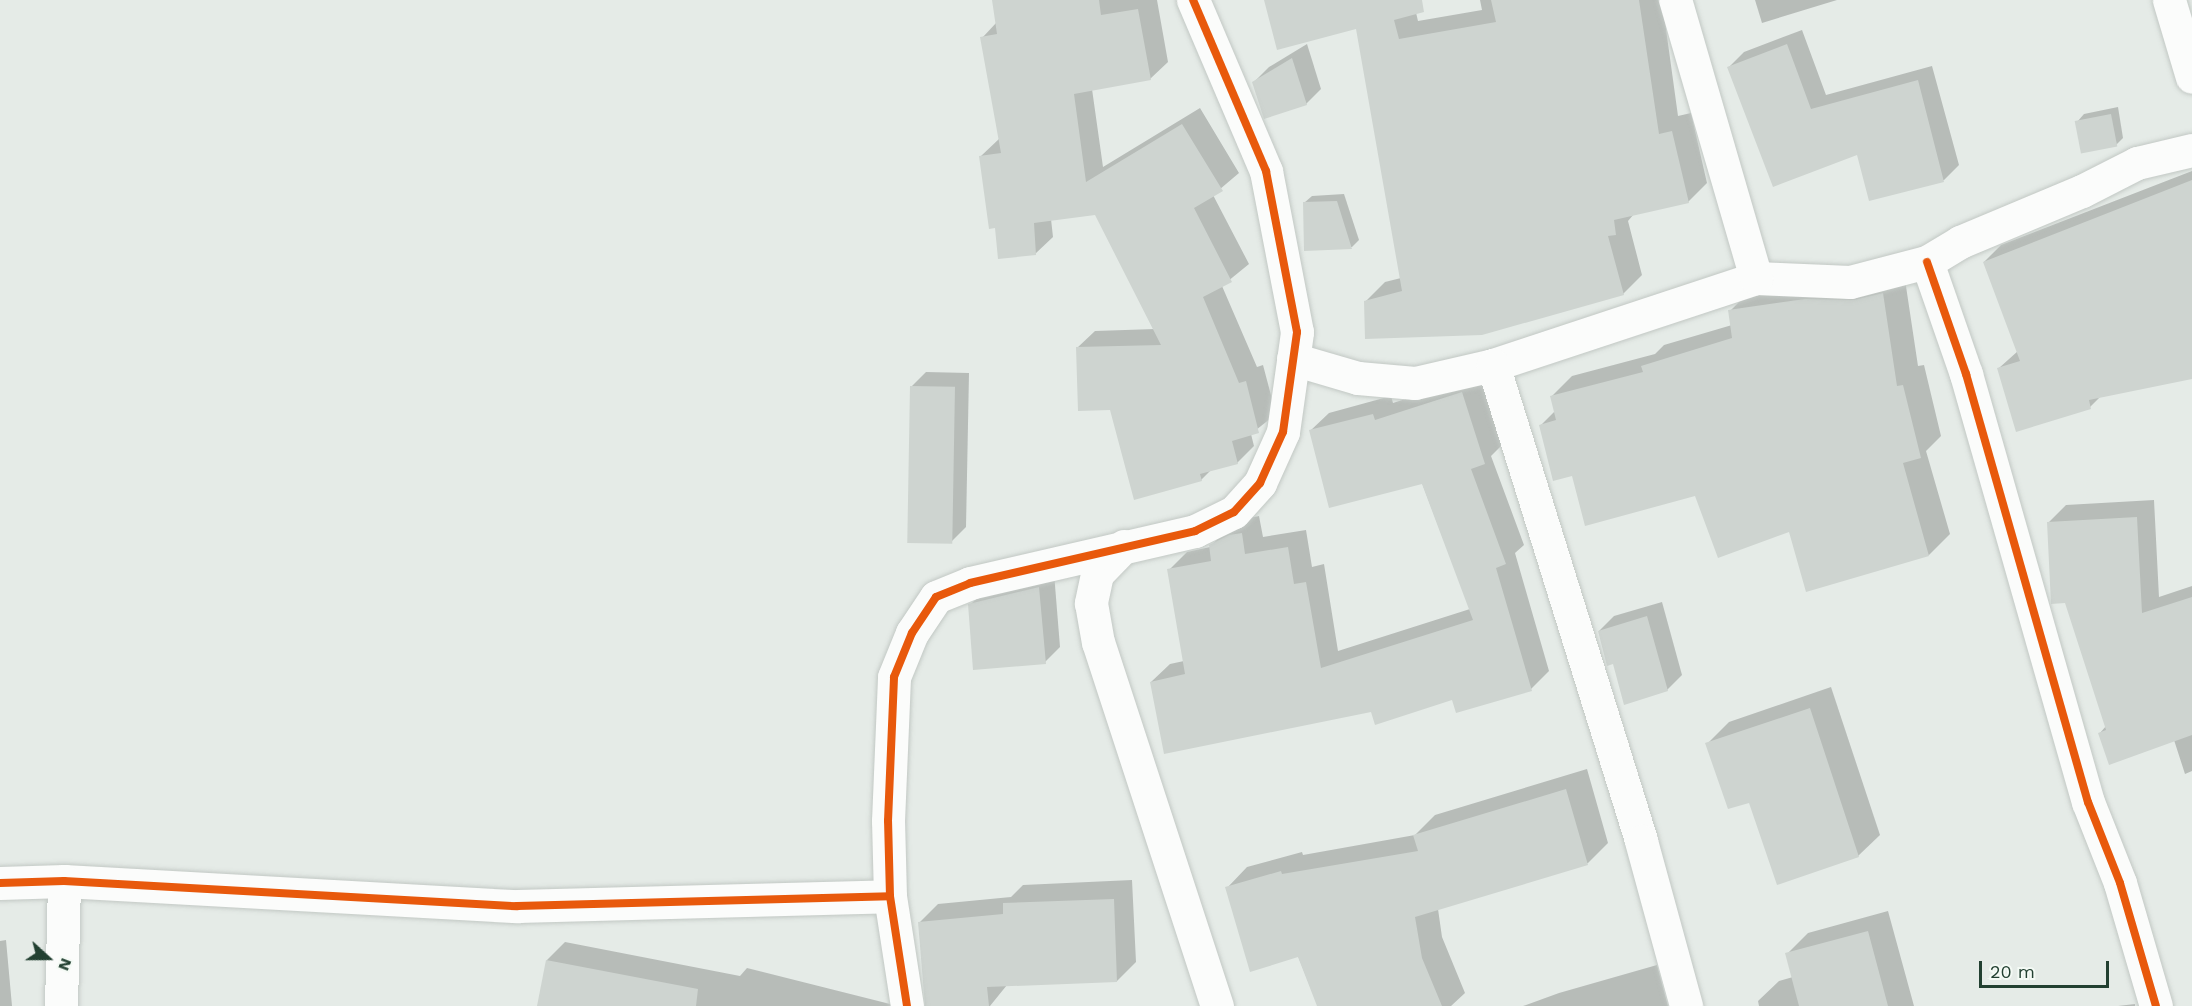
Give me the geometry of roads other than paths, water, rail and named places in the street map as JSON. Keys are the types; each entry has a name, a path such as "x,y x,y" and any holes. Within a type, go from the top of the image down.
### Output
{"street":[{"path":"907,1006 890,896 888,785 894,677 912,633 936,597 970,583 1195,531 1234,512 1260,483 1283,432 1297,332 1266,171 1193,0"},
{"path":"1675,0 1756,278"},
{"path":"2169,0 2192,77"},
{"path":"1293,359 1358,378 1415,383 1493,365 1756,278 1850,282 1927,262 1960,242 2082,191 2137,163 2192,150"},
{"path":"1927,262 1966,374 2088,802 2120,884 2156,1006"},
{"path":"1493,365 1641,841 1686,1006"},
{"path":"1124,546 1097,574 1091,603 1098,642 1217,1006"},
{"path":"0,883 64,881 517,906 890,896"},
{"path":"62,1006 64,881"}]}
